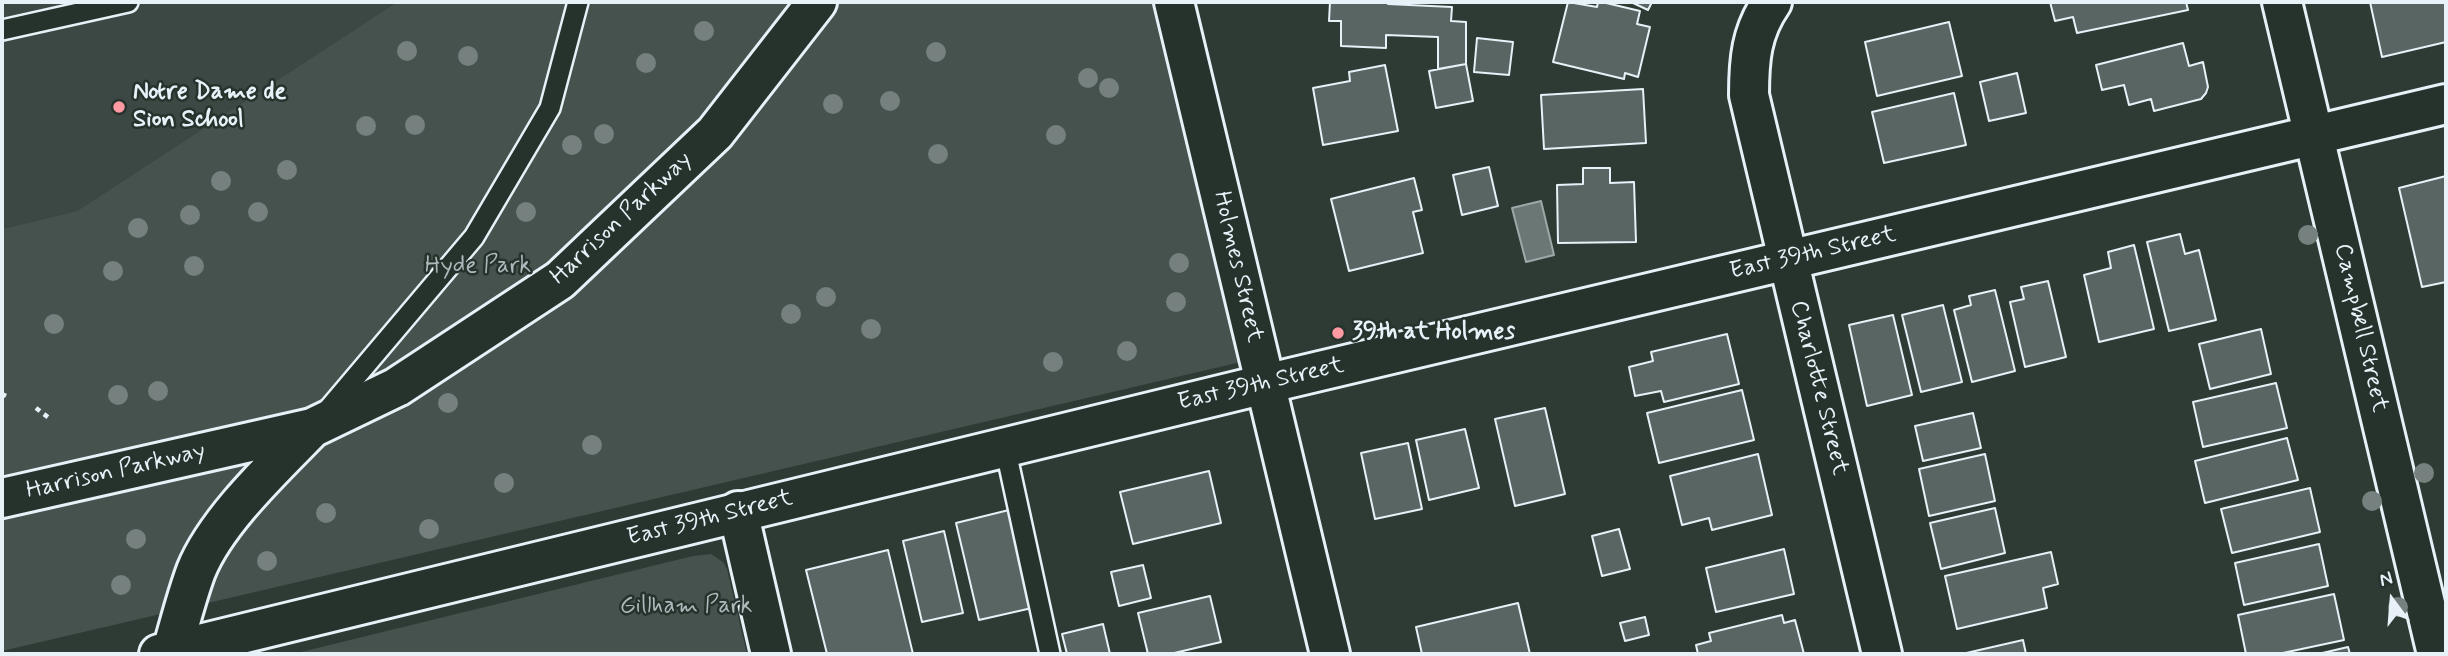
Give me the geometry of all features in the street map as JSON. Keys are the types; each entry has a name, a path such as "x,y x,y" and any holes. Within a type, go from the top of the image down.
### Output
{"street":[{"name":"Harrison Parkway","path":"2,498 312,428 397,387 560,280 715,133 817,2"},
{"name":"Holmes Street","path":"1174,2 1330,654"},
{"name":"Charlotte Street","path":"1772,2 1761,17 1749,55 1749,95 1882,654"},
{"name":"Campbell Street","path":"2282,2 2437,654"},
{"name":"East 39th Street","path":"167,653 1265,384 2446,104"},
{"name":"Harrison Parkway","path":"167,653 197,570 212,542 253,488 312,428"},
{"path":"738,511 771,654"}],"lane":[{"path":"2,30 128,2"},
{"path":"312,428 474,237 550,108 578,2"},
{"path":"1004,447 1050,654"}],"path":[{"path":"36,408 49,418"}],"shaded area":[{"name":"Notre Dame de Sion School","path":"2,2 397,2 77,211 2,229"},
{"path":"1541,201 1554,255 1526,262 1512,208"}],"green space":[{"name":"Hyde Park","path":"397,2 1154,2 1241,362 2,651 2,229 77,211"},
{"name":"Gillham Park","path":"711,554 723,562 727,569 747,654 293,654 693,556"}],"building":[{"path":"1330,2 1388,2 1452,7 1451,21 1466,22 1466,64 1438,69 1438,37 1386,35 1386,48 1341,46 1341,21 1329,21"},
{"path":"1568,2 1597,7 1598,2 1602,2 1640,11 1637,24 1650,27 1638,77 1625,73 1624,79 1553,62"},
{"path":"1631,2 1652,2 1648,10"},
{"path":"2050,2 2186,2 2188,10 2077,33 2073,17 2055,21"},
{"path":"2370,2 2446,2 2446,42 2382,57"},
{"path":"1949,22 1962,76 1877,96 1865,42"},
{"path":"1477,38 1513,42 1509,75 1474,72"},
{"path":"2183,43 2189,66 2203,62 2208,87 2201,99 2154,111 2151,99 2129,105 2124,85 2102,90 2096,65"},
{"path":"1466,64 1473,101 1436,108 1429,71"},
{"path":"1385,65 1398,131 1323,145 1313,88 1350,81 1349,72"},
{"path":"2017,73 2026,113 1989,121 1980,82"},
{"path":"1643,89 1646,143 1544,149 1541,95"},
{"path":"1954,93 1966,145 1884,163 1872,112"},
{"path":"1489,167 1498,206 1462,215 1453,175"},
{"path":"1583,168 1610,168 1610,183 1634,182 1636,242 1558,243 1557,185 1583,184"},
{"path":"2446,176 2446,282 2422,287 2399,188"},
{"path":"1414,178 1422,210 1413,212 1423,253 1349,271 1331,199"},
{"path":"2180,234 2185,254 2199,250 2216,320 2169,331 2147,242"},
{"path":"2134,245 2154,329 2099,342 2084,275 2111,268 2108,252"},
{"path":"2048,281 2066,357 2025,367 2010,302 2024,299 2021,287"},
{"path":"1995,290 2015,371 1972,382 1954,310 1971,305 1969,296"},
{"path":"1943,305 1962,382 1921,392 1902,315"},
{"path":"1893,315 1912,395 1867,406 1849,325"},
{"path":"2261,329 2271,374 2210,389 2199,344"},
{"path":"1727,334 1739,384 1664,402 1661,391 1635,396 1629,367 1653,361 1651,352"},
{"path":"2276,383 2287,428 2203,447 2193,402"},
{"path":"1742,390 1754,440 1659,463 1647,413"},
{"path":"1545,408 1565,494 1515,506 1495,419"},
{"path":"1973,413 1981,448 1923,461 1915,426"},
{"path":"1465,429 1479,488 1429,500 1416,440"},
{"path":"2287,438 2298,480 2205,503 2195,461"},
{"path":"1408,443 1422,509 1375,519 1361,453"},
{"path":"1758,454 1772,515 1712,530 1709,518 1682,525 1670,476"},
{"path":"1985,454 1995,501 1929,516 1919,469"},
{"path":"1209,471 1221,523 1133,544 1120,492"},
{"path":"2310,488 2320,532 2232,553 2221,509"},
{"path":"1995,508 2005,553 1941,569 1930,523"},
{"path":"1009,510 1032,608 979,620 956,523"},
{"path":"1619,529 1630,569 1602,576 1592,536"},
{"path":"944,531 963,613 922,622 903,541"},
{"path":"2319,544 2328,586 2244,605 2235,563"},
{"path":"1784,549 1794,594 1716,612 1706,568"},
{"path":"888,550 913,654 827,654 806,570"},
{"path":"2051,552 2058,584 2043,588 2047,608 1957,629 1945,576"},
{"path":"1143,565 1151,598 1119,606 1111,572"},
{"path":"2334,594 2344,640 2278,654 2246,654 2238,615"},
{"path":"1210,596 1221,642 1170,654 1148,654 1138,613"},
{"path":"1518,603 1530,654 1422,654 1416,627"},
{"path":"1782,615 1784,623 1795,620 1804,654 1698,654 1696,645 1711,641 1709,633"},
{"path":"1645,617 1649,635 1625,641 1620,623"},
{"path":"1103,624 1110,654 1067,654 1062,634"},
{"path":"2023,640 2026,654 1962,654"},
{"path":"2348,647 2350,654 2318,654"}],"place":[{"name":"Notre Dame de Sion School","path":"119,107"},
{"name":"39th at Holmes","path":"1338,333"}]}
